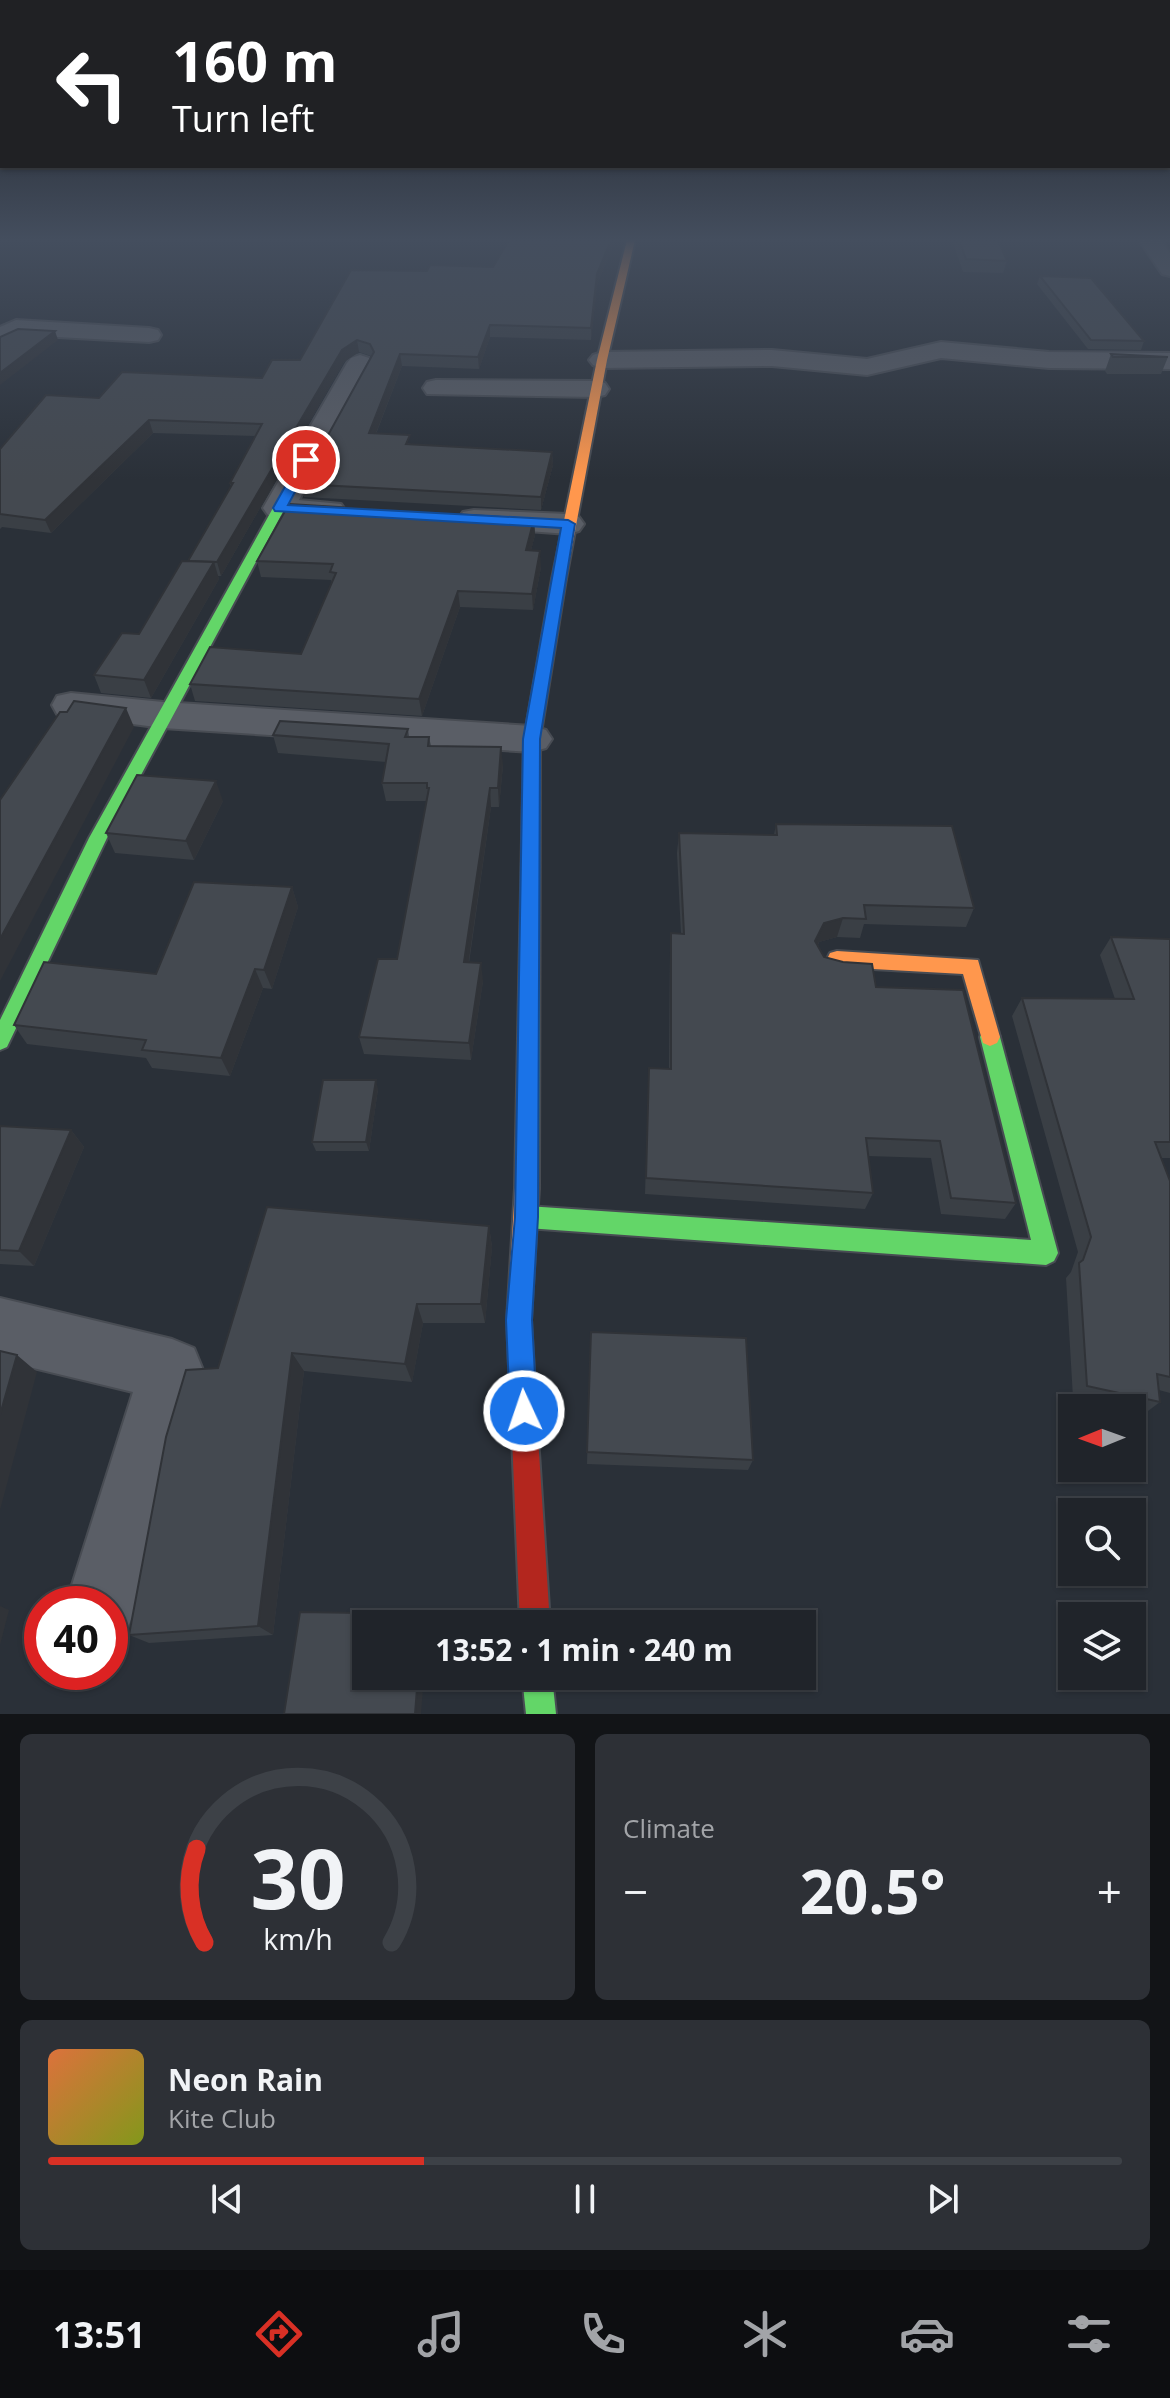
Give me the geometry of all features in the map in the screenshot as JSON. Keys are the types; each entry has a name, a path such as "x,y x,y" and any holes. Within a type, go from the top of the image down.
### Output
{"street":[{"path":"534,1610 519,1320 527,1217 532,739 568,524 612,320"},
{"path":"0,338 16,327 149,335"},
{"path":"602,360 772,358 867,367 941,350 1049,360 1170,361"},
{"path":"0,1041 39,951 163,715 360,363"},
{"path":"436,388 596,389"},
{"path":"279,508 355,512"},
{"path":"446,517 568,524"},
{"path":"71,705 163,715 532,739"},
{"path":"527,1217 1046,1253 971,966 837,959"},
{"path":"0,1329 172,1370 107,1586"},
{"path":"538,1690 541,1714"}],"building":[{"path":"323,320 592,320 591,328 490,325 478,357 400,354 369,433 410,435 406,444 552,452 541,497 301,484 374,352 370,344 357,340 342,350 217,562 188,561 233,483 230,483 262,424 149,420 45,520 0,514 0,449 46,395 99,398 122,372 262,378 272,360 300,360"},
{"path":"1075,320 1126,320 1144,341 1091,340"},
{"path":"18,329 55,331 0,373 0,337"},
{"path":"1111,354 1168,357 1113,357"},
{"path":"289,504 534,519 526,550 540,551 532,594 458,591 419,699 190,684 210,647 301,654 336,573 330,572 333,564 257,561"},
{"path":"182,561 214,562 144,680 94,675 122,633 139,634"},
{"path":"74,701 126,708 0,939 0,800 60,712 67,712"},
{"path":"280,721 408,729 405,737 429,737 428,746 501,747 498,788 490,788 464,962 481,963 469,1043 359,1037 378,959 397,959 429,788 427,783 382,783 389,744 273,735"},
{"path":"137,775 216,781 186,841 106,833"},
{"path":"776,824 952,826 974,908 864,905 866,919 843,918 824,923 815,941 824,957 872,964 876,987 963,990 1016,1203 951,1198 940,1141 866,1138 873,1193 646,1178 649,1068 671,1069 671,933 684,934 679,833 777,835"},
{"path":"194,882 292,887 264,970 255,969 221,1058 142,1050 146,1040 14,1025 44,962 156,974"},
{"path":"1111,937 1170,939 1170,1142 1155,1142 1170,1181 1170,1377 1157,1374 1160,1402 1146,1399 1146,1394 1124,1394 1087,1386 1079,1263 1091,1237 1022,998 1134,999"},
{"path":"323,1080 376,1080 366,1142 312,1142"},
{"path":"0,1126 71,1130 19,1251 0,1250"},
{"path":"267,1207 489,1226 481,1304 417,1304 405,1364 292,1353 258,1626 129,1635 166,1437 186,1370 218,1368"},
{"path":"591,1332 746,1338 753,1460 587,1452"},
{"path":"0,1351 17,1355 0,1415"},
{"path":"300,1612 352,1613 352,1690 417,1690 415,1714 284,1714"}],"traffic: fast":[{"path":"0,1041 98,838 279,508"},
{"path":"527,1188 532,739 559,579"},
{"path":"527,1217 1046,1253 990,1037"},
{"path":"538,1690 541,1714"}],"traffic: slow":[{"path":"559,579 612,320"},
{"path":"837,959 971,966 990,1037"},
{"path":"525,1437 519,1320 527,1188"}],"traffic: jam":[{"path":"525,1437 534,1610"}],"route":[{"path":"306,460 279,508 568,524 532,739 527,1217 519,1320 524,1411"}]}
